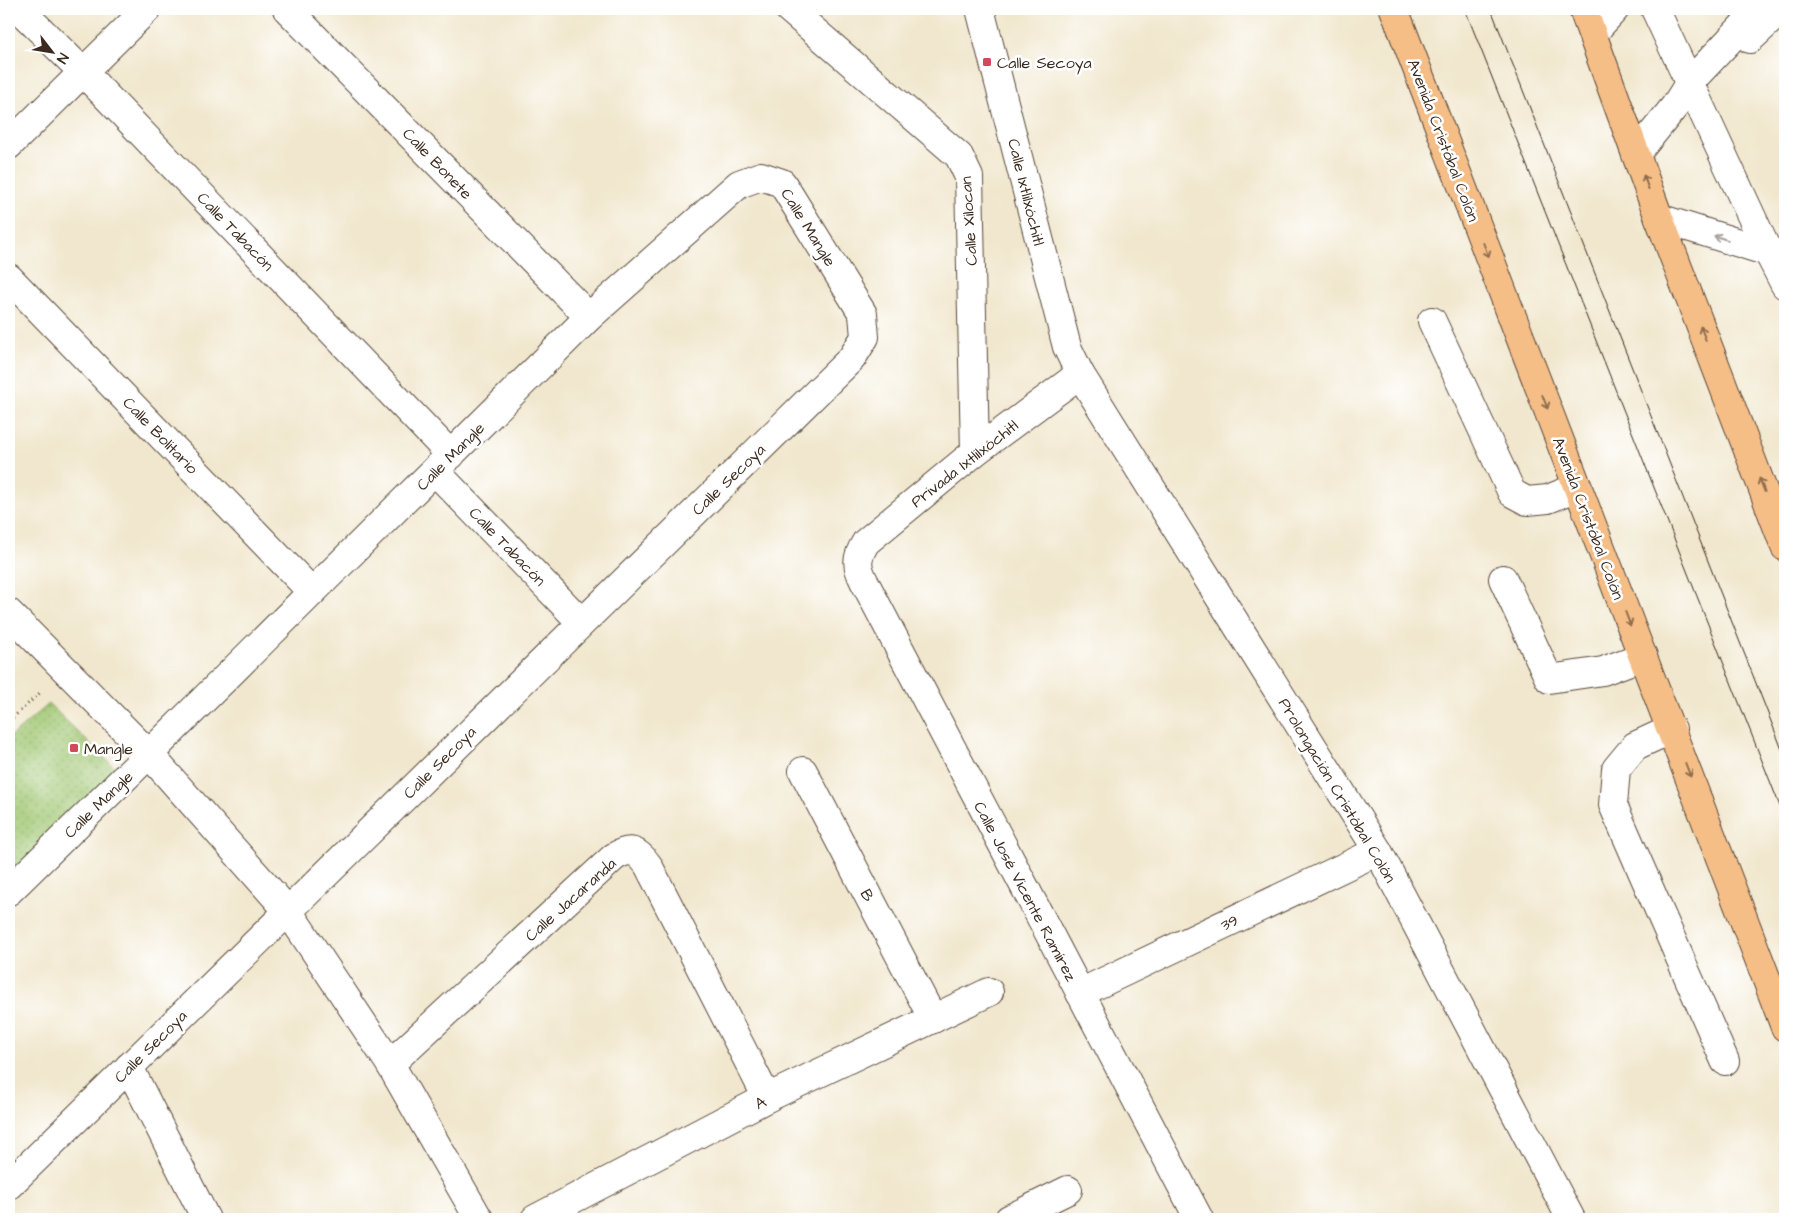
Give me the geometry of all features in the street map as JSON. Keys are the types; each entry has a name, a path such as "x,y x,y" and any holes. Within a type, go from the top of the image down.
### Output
{"main road":[{"name":"Avenida Cristóbal Colón","path":"1394,9 1785,1027"},
{"path":"1588,21 1659,218 1785,547"}],"street":[{"name":"Calle Tabacón","path":"19,9 83,72 443,463 581,622"},
{"path":"9,145 147,9"},
{"name":"Calle Bonete","path":"288,9 589,317"},
{"name":"Calle Xilocan","path":"789,9 959,156 969,177 975,452"},
{"name":"Calle Ixtlilxóchitl","path":"980,9 1068,347 1080,374"},
{"path":"1588,21 1615,9"},
{"path":"1655,9 1687,95 1777,253 1785,285"},
{"path":"1636,154 1758,9"},
{"path":"1687,95 1782,9"},
{"name":"Calle Mangle","path":"9,891 150,754 589,317 739,184 761,176 782,183 863,314 865,337"},
{"path":"1659,218 1777,253"},
{"name":"Calle Bolitario","path":"9,278 312,592"},
{"path":"1432,322 1512,493 1527,501 1534,501 1548,499 1578,487"},
{"name":"Calle Secoya","path":"9,1185 852,358 865,337"},
{"name":"Privada Ixtlilxóchitl","path":"857,560 860,550 866,542 975,452 1080,374"},
{"name":"Prolongación Cristóbal Colón","path":"1080,374 1378,851 1571,1219"},
{"name":"Calle José Vicente Ramírez","path":"857,560 864,581 1199,1219"},
{"path":"1503,579 1549,679 1602,671 1643,656"},
{"path":"9,613 150,754 288,910 390,1064 479,1219"},
{"path":"1672,729 1635,746 1616,769 1613,805 1725,1061"},
{"name":"B","path":"803,771 933,1019"},
{"name":"Calle Jacaranda","path":"390,1064 614,857 631,850 642,856 648,865 767,1098"},
{"name":"39","path":"1080,993 1378,851"},
{"name":"A","path":"535,1219 767,1098 989,992"},
{"path":"129,1067 206,1219"},
{"path":"1009,1219 1068,1190"}],"path":[{"path":"9,721 43,690"}],"green space":[{"path":"49,704 121,774 9,881 9,738"}],"tram line":[{"path":"1465,9 1785,819"},
{"path":"1491,9 1785,757"}],"place":[{"name":"Calle Secoya","path":"987,62"},
{"name":"Mangle","path":"74,748"}]}
